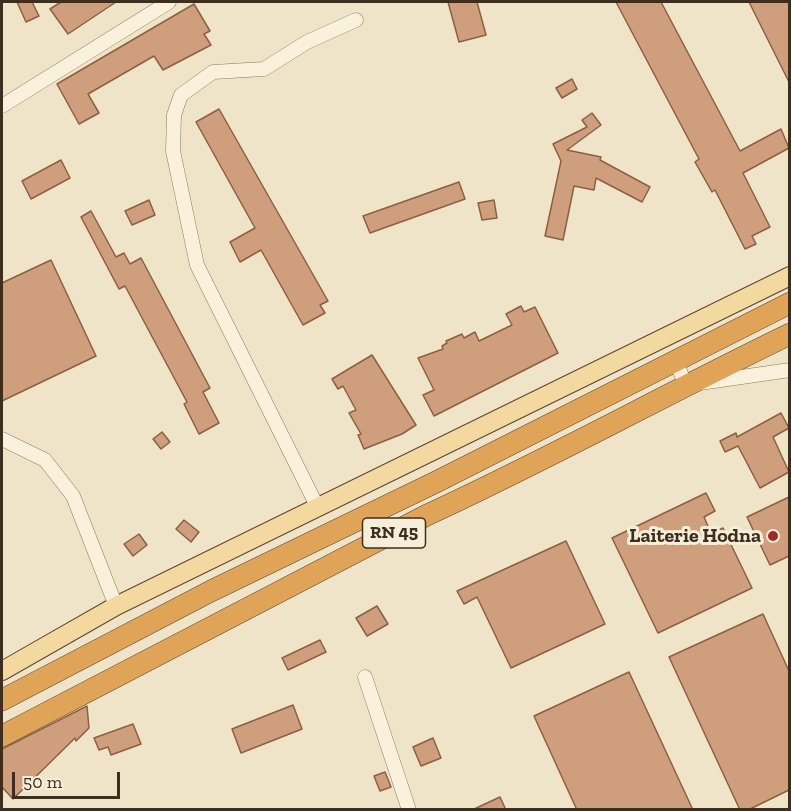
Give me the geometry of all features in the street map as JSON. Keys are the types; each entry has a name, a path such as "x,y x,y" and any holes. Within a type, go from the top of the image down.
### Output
{"highway":[{"name":"RN 45","path":"2,700 211,591 446,477 789,303"},
{"name":"RN 45","path":"2,736 427,515 486,488 789,334"}],"main road":[{"path":"2,671 116,606 789,276"}],"street":[{"path":"2,106 169,2"},
{"path":"318,508 197,265 173,151 174,115 181,95 213,72 264,69 307,42 356,20"},
{"path":"675,360 686,385 789,370"},
{"path":"2,439 45,460 73,496 116,606"},
{"path":"365,676 409,810"}],"building":[{"path":"17,2 32,2 39,16 26,22"},
{"path":"61,2 116,2 68,34 50,9"},
{"path":"448,2 477,2 486,35 459,42"},
{"path":"616,2 661,2 740,151 781,129 789,148 743,173 770,227 752,236 756,244 745,249 715,190 712,192 695,162 699,159"},
{"path":"749,2 789,2 789,82"},
{"path":"194,4 210,31 204,34 211,45 163,70 154,56 88,94 99,113 79,124 57,84"},
{"path":"572,79 577,89 562,98 556,88"},
{"path":"219,109 328,301 320,305 325,313 303,325 261,250 240,262 230,242 255,228 196,122"},
{"path":"592,113 601,125 567,150 601,157 600,160 650,187 642,202 596,178 594,190 574,186 563,240 545,236 561,161 553,144 587,127 582,120"},
{"path":"61,160 70,178 31,199 22,181"},
{"path":"459,182 465,199 370,233 363,216"},
{"path":"149,200 155,215 132,225 125,211"},
{"path":"494,200 497,218 482,220 478,203"},
{"path":"91,211 116,257 124,253 130,264 141,258 210,388 203,392 219,423 199,434 184,404 187,402 125,286 119,289 81,217"},
{"path":"51,260 96,356 2,401 2,283"},
{"path":"521,306 524,312 535,307 558,353 434,416 423,395 434,390 418,358 443,349 442,346 447,343 446,341 462,334 464,338 475,332 479,341 512,325 506,314"},
{"path":"372,355 416,425 402,434 364,449 358,435 361,434 349,413 356,410 343,386 338,389 332,379"},
{"path":"781,413 789,428 773,437 789,472 760,488 738,446 725,452 720,441 736,433 737,437"},
{"path":"162,432 170,442 161,449 153,439"},
{"path":"706,493 715,511 704,517 711,533 723,528 752,588 658,633 612,538"},
{"name":"Laiterie Hodna","path":"789,497 789,556 770,565 747,517"},
{"path":"184,520 199,532 191,542 176,529"},
{"path":"139,534 147,545 133,556 124,544"},
{"path":"566,541 605,624 511,668 477,597 464,604 457,591"},
{"path":"377,606 388,624 367,636 356,618"},
{"path":"763,614 789,671 789,790 748,810 740,810 669,657"},
{"path":"320,640 326,652 288,670 282,658"},
{"path":"629,672 693,810 577,810 534,716"},
{"path":"293,705 302,729 241,753 232,729"},
{"path":"87,706 89,728 76,741 75,738 13,799 2,787 2,749"},
{"path":"133,724 141,744 111,755 108,747 99,750 94,738"},
{"path":"433,738 441,758 421,766 413,747"},
{"path":"385,772 391,787 380,791 374,776"},
{"path":"500,797 506,810 472,810"}],"place":[{"name":"Laiterie Hodna","path":"773,536"}]}
